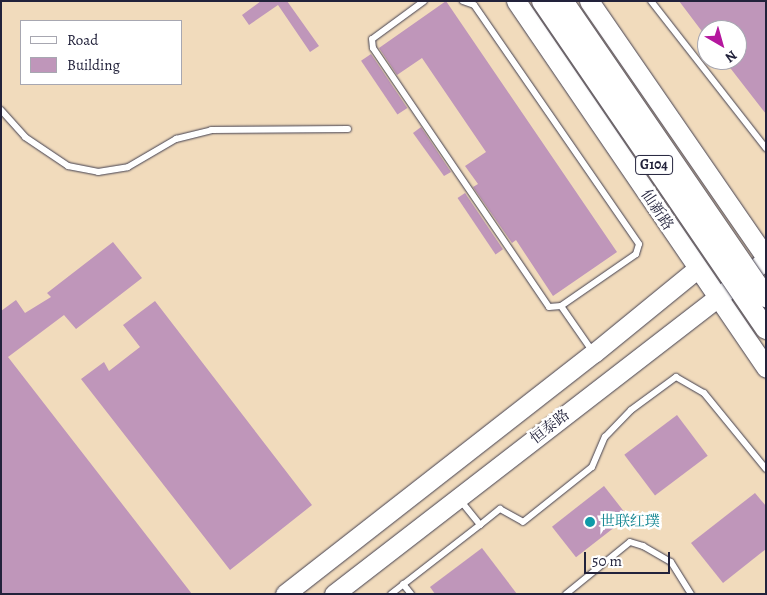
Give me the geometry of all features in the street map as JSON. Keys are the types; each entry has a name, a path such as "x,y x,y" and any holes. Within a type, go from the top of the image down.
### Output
{"main road":[{"name":"仙新路","path":"542,1 766,329"},
{"path":"563,1 766,297"}],"street":[{"name":"仙新路","path":"516,1 766,368"},
{"path":"589,1 766,259"},
{"name":"恒泰路","path":"334,594 766,259"},
{"name":"恒泰路","path":"285,594 594,353 697,269"}],"lane":[{"path":"424,1 372,39 373,48 549,307 561,306 636,254 639,244 474,5 463,1"},
{"path":"651,1 766,148"},
{"path":"1,110 25,137 68,166 98,172 128,167 176,138 211,130 348,129"},
{"path":"561,306 594,353"},
{"path":"391,594 500,510 523,522 592,467 605,437 631,410 676,377 704,393 766,469"},
{"path":"458,497 480,525"},
{"path":"566,594 630,542 643,546 671,562 691,594"},
{"path":"403,584 410,594"}],"building":[{"path":"261,1 287,1 319,46 310,52 278,5 249,25 242,15"},
{"path":"446,1 617,252 553,296 516,240 512,243 473,187 478,184 465,166 486,152 422,58 397,75 379,48"},
{"path":"679,1 766,1 766,114 732,70 747,70 747,20 697,20 697,25"},
{"path":"371,54 407,108 397,115 361,61"},
{"path":"421,127 451,172 444,176 413,133"},
{"path":"465,193 503,249 496,254 458,198"},
{"path":"113,242 142,278 76,329 64,315 8,357 192,594 1,594 1,311 16,300 25,313 51,297 47,293"},
{"path":"155,301 312,505 230,570 81,379 104,362 109,371 140,347 123,325"},
{"path":"677,415 708,456 655,495 624,455"},
{"name":"世联红璞","path":"604,486 628,517 576,557 552,527"},
{"path":"755,493 766,506 766,549 723,583 691,543"},
{"path":"482,548 517,594 435,594 430,587"}],"place":[{"name":"世联红璞","path":"590,522"}]}
